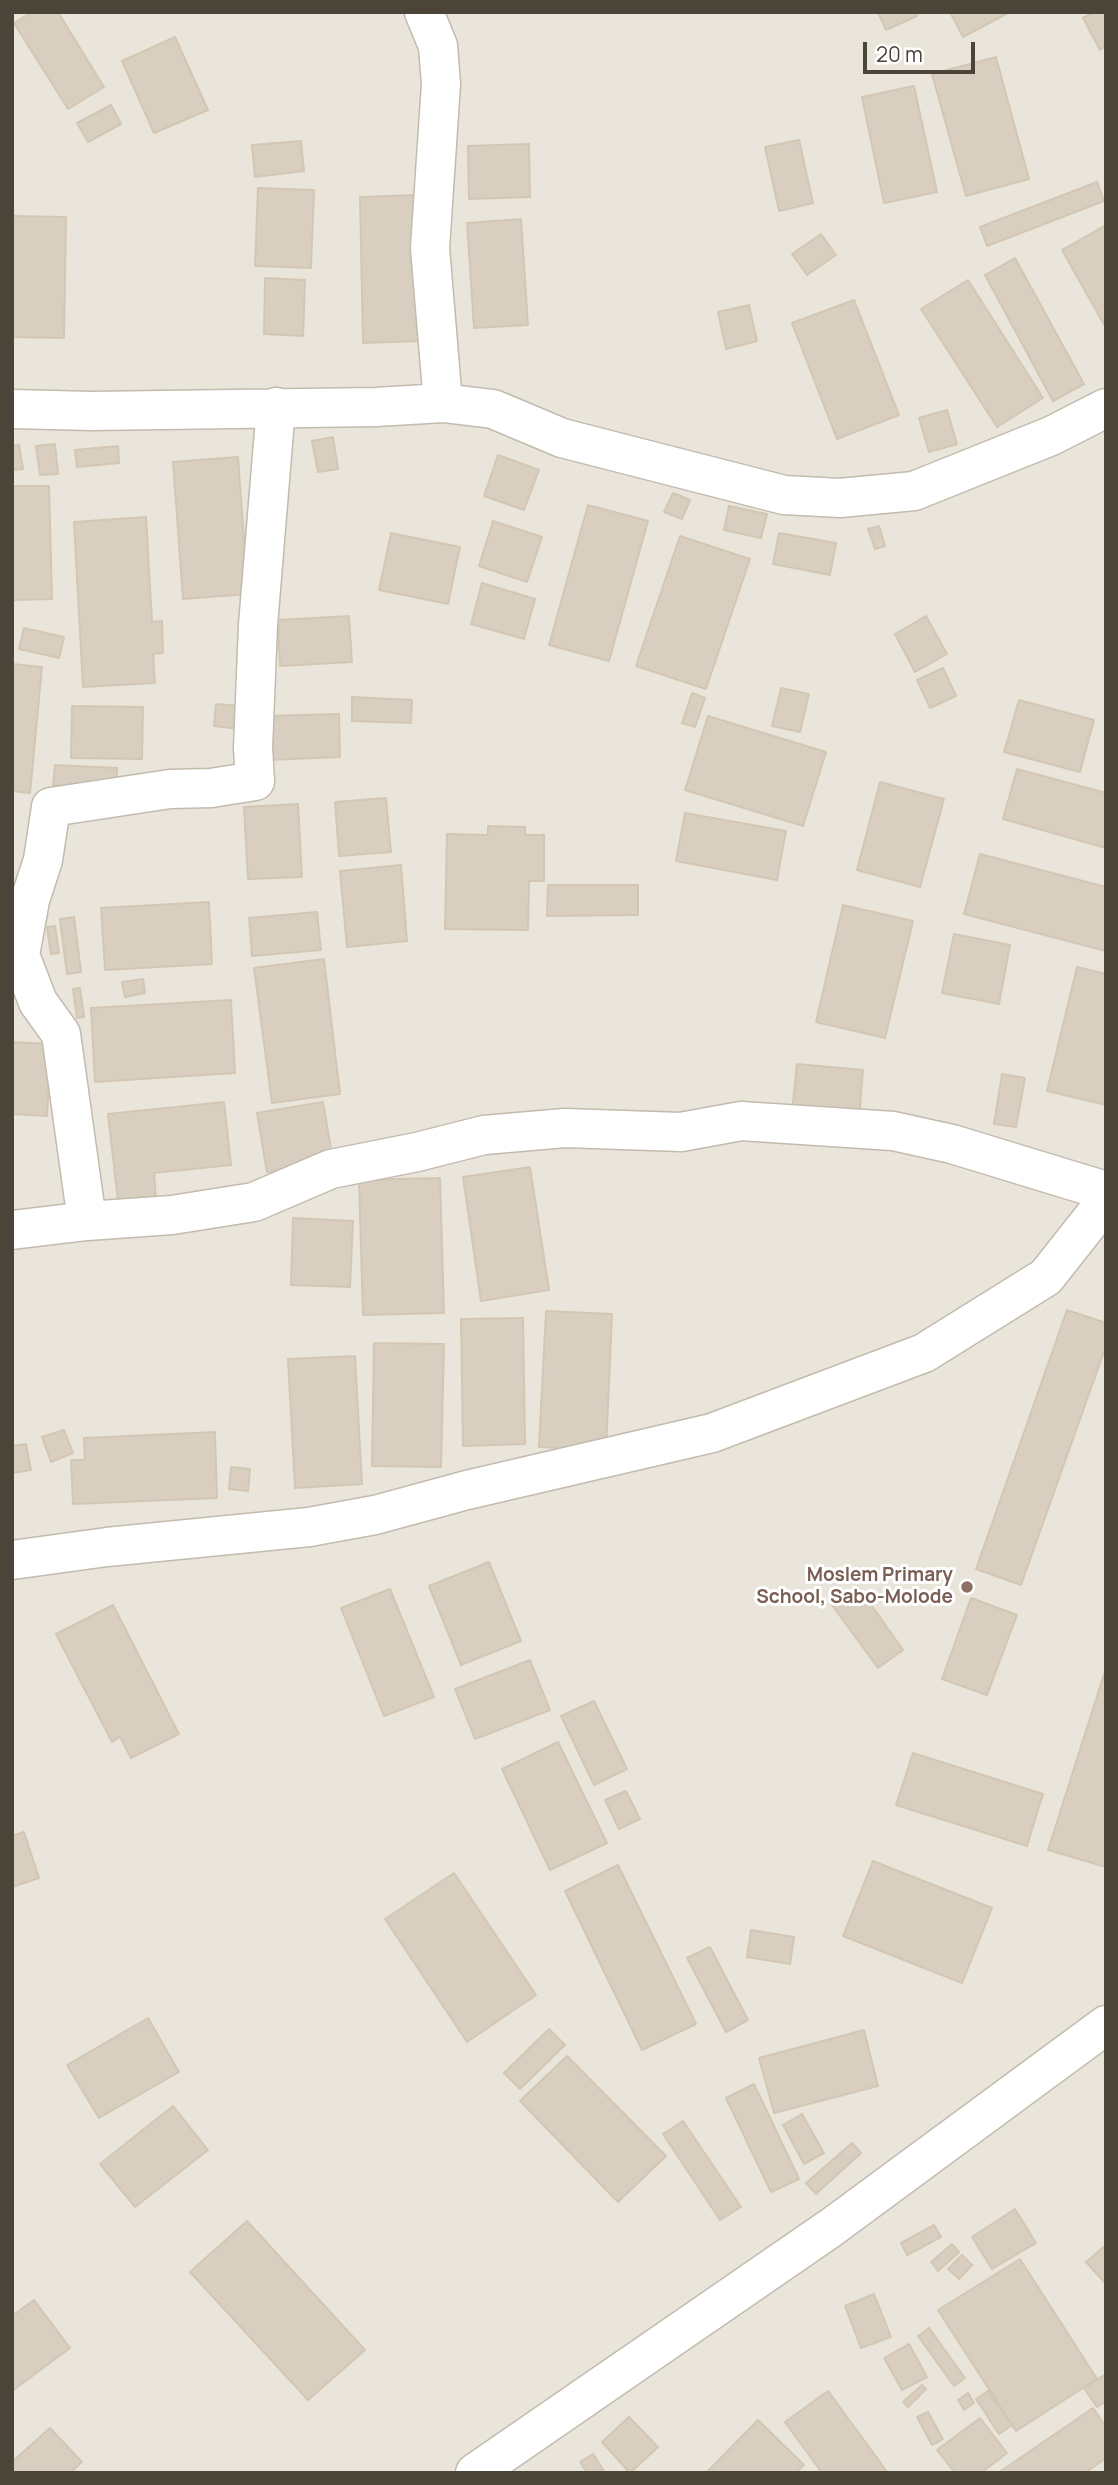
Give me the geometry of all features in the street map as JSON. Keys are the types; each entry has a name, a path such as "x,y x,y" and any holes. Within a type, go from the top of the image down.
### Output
{"street":[{"path":"424,12 438,46 441,84 429,248 443,403"},
{"path":"12,410 92,411 443,403 493,409 562,438 784,495 840,498 914,491 1051,436 1106,408"},
{"path":"88,1220 61,1034 38,1002 20,956 30,900 43,860 51,807 170,789 211,788 255,781 253,748 258,625 276,407"},
{"path":"12,1230 88,1220 173,1215 254,1202 331,1169 484,1135 565,1128 681,1132 741,1121 893,1130 952,1144 1106,1191"},
{"path":"12,1560 107,1547 309,1527 362,1517 712,1433 924,1353 1046,1277 1106,1201"},
{"path":"475,2473 832,2227 1106,2025"}],"shaded area":[{"path":"12,12 1106,12 1106,2473 12,2473"}],"building":[{"path":"32,12 58,12 104,87 68,109 14,23"},
{"path":"878,12 915,12 917,16 886,30"},
{"path":"950,12 1010,12 963,37"},
{"path":"1094,12 1106,12 1106,46 1100,50 1083,18"},
{"path":"175,37 208,110 154,133 122,61"},
{"path":"996,57 1029,179 966,196 932,74"},
{"path":"914,86 937,192 884,203 862,97"},
{"path":"111,105 121,124 88,142 77,123"},
{"path":"799,140 813,203 779,211 765,147"},
{"path":"301,141 304,171 255,177 252,145"},
{"path":"529,144 530,197 469,199 468,146"},
{"path":"1097,182 1104,201 987,246 980,227"},
{"path":"258,188 314,190 311,268 255,266"},
{"path":"417,195 420,341 363,343 360,197"},
{"path":"12,216 66,217 64,338 12,337"},
{"path":"521,219 528,325 474,328 467,223"},
{"path":"1106,225 1106,328 1062,250"},
{"path":"821,234 836,255 807,275 792,254"},
{"path":"1015,258 1084,384 1053,401 985,275"},
{"path":"265,278 305,280 303,336 264,334"},
{"path":"968,280 1043,398 997,427 921,309"},
{"path":"854,300 899,415 837,439 792,323"},
{"path":"749,305 757,341 726,349 718,312"},
{"path":"947,410 957,444 929,452 919,418"},
{"path":"333,437 338,469 318,472 312,441"},
{"path":"55,444 58,474 40,475 36,446"},
{"path":"19,445 23,469 12,470 12,446"},
{"path":"118,446 119,463 77,467 75,450"},
{"path":"498,455 539,470 524,510 484,496"},
{"path":"238,457 248,594 183,599 173,462"},
{"path":"12,486 49,486 52,599 12,600"},
{"path":"673,493 690,500 682,519 664,512"},
{"path":"588,505 648,521 609,661 549,645"},
{"path":"729,506 767,514 761,538 724,530"},
{"path":"146,517 152,622 162,621 163,653 153,654 155,683 83,687 74,522"},
{"path":"493,521 542,537 527,582 479,566"},
{"path":"879,526 885,546 875,549 868,529"},
{"path":"391,533 460,547 448,604 379,590"},
{"path":"779,533 836,543 830,575 773,564"},
{"path":"680,536 750,559 706,689 636,666"},
{"path":"482,583 535,599 524,639 471,624"},
{"path":"349,616 352,662 280,666 278,620"},
{"path":"926,616 947,654 915,672 895,634"},
{"path":"24,628 64,637 59,658 19,649"},
{"path":"12,664 42,667 30,793 12,791"},
{"path":"943,668 956,696 930,708 917,680"},
{"path":"781,688 809,694 800,732 772,726"},
{"path":"692,693 705,698 695,727 682,723"},
{"path":"352,697 412,700 411,723 352,721"},
{"path":"1019,700 1094,720 1080,772 1004,752"},
{"path":"216,704 240,706 239,729 214,726"},
{"path":"72,706 143,707 142,759 71,758"},
{"path":"339,714 340,757 268,760 267,716"},
{"path":"708,716 826,752 803,826 685,790"},
{"path":"55,765 117,768 116,790 53,785"},
{"path":"1017,769 1106,793 1106,848 1003,819"},
{"path":"880,782 944,799 920,887 857,870"},
{"path":"386,798 391,852 339,856 335,802"},
{"path":"298,804 302,877 248,879 244,807"},
{"path":"685,813 786,831 777,880 676,861"},
{"path":"488,826 525,827 525,835 544,835 544,881 529,881 528,930 445,929 447,834 488,835"},
{"path":"980,854 1106,887 1106,951 964,914"},
{"path":"401,865 407,941 347,947 340,871"},
{"path":"548,885 638,885 638,915 547,916"},
{"path":"209,902 212,964 105,970 101,908"},
{"path":"843,905 913,921 885,1038 816,1022"},
{"path":"317,912 321,950 252,956 249,918"},
{"path":"74,917 81,972 67,974 60,919"},
{"path":"55,926 59,953 51,954 47,927"},
{"path":"954,934 1010,945 999,1004 942,993"},
{"path":"324,959 340,1094 272,1103 254,968"},
{"path":"1077,967 1106,974 1106,1105 1047,1091"},
{"path":"143,979 145,993 125,997 122,982"},
{"path":"80,988 84,1017 77,1018 73,989"},
{"path":"231,1000 235,1073 95,1082 91,1008"},
{"path":"12,1042 51,1044 47,1116 12,1114"},
{"path":"797,1064 863,1070 859,1118 792,1112"},
{"path":"1002,1074 1025,1078 1016,1127 994,1124"},
{"path":"224,1102 231,1165 154,1173 156,1198 118,1201 108,1114"},
{"path":"323,1102 333,1161 267,1172 257,1113"},
{"path":"530,1167 549,1290 481,1301 463,1177"},
{"path":"440,1178 444,1313 363,1315 359,1180"},
{"path":"293,1218 353,1221 350,1287 291,1285"},
{"path":"1067,1310 1106,1323 1106,1346 1021,1585 976,1569"},
{"path":"546,1311 612,1314 606,1450 539,1447"},
{"path":"523,1318 525,1444 463,1446 461,1319"},
{"path":"374,1343 444,1344 441,1467 372,1466"},
{"path":"355,1356 362,1484 295,1488 288,1359"},
{"path":"64,1430 73,1453 51,1462 42,1437"},
{"path":"215,1432 217,1498 73,1504 71,1460 85,1460 84,1438"},
{"path":"26,1444 31,1470 12,1473 12,1446"},
{"path":"231,1467 250,1469 248,1491 229,1489"},
{"path":"489,1562 521,1641 461,1665 429,1586"},
{"path":"858,1586 903,1650 878,1668 832,1605"},
{"path":"390,1589 434,1697 384,1716 341,1608"},
{"path":"971,1598 1017,1615 987,1695 942,1679"},
{"path":"113,1605 179,1734 131,1758 120,1737 112,1742 56,1634"},
{"path":"530,1660 550,1710 475,1739 455,1689"},
{"path":"1106,1668 1106,1867 1048,1850"},
{"path":"594,1701 627,1769 594,1785 561,1716"},
{"path":"558,1742 607,1843 550,1870 502,1769"},
{"path":"913,1753 1043,1794 1027,1846 896,1805"},
{"path":"626,1791 640,1819 619,1829 605,1800"},
{"path":"24,1832 39,1878 12,1887 12,1836"},
{"path":"873,1861 992,1908 962,1983 843,1936"},
{"path":"618,1865 696,2024 642,2050 565,1891"},
{"path":"454,1873 536,1995 467,2042 385,1919"},
{"path":"751,1930 794,1937 790,1964 747,1957"},
{"path":"710,1947 748,2020 726,2032 687,1958"},
{"path":"148,2018 179,2072 99,2118 67,2065"},
{"path":"549,2029 565,2045 520,2089 504,2073"},
{"path":"864,2030 878,2086 774,2113 759,2058"},
{"path":"567,2056 666,2156 618,2202 520,2101"},
{"path":"754,2084 799,2179 771,2192 726,2098"},
{"path":"173,2106 208,2150 135,2207 100,2164"},
{"path":"802,2114 824,2153 804,2164 783,2125"},
{"path":"683,2121 741,2207 720,2220 663,2134"},
{"path":"852,2143 861,2153 816,2194 806,2183"},
{"path":"1015,2209 1036,2243 992,2269 972,2237"},
{"path":"247,2221 365,2350 308,2400 190,2272"},
{"path":"934,2225 941,2237 907,2255 901,2243"},
{"path":"952,2244 959,2252 938,2271 931,2262"},
{"path":"1106,2245 1106,2284 1086,2262"},
{"path":"962,2255 972,2265 959,2279 948,2269"},
{"path":"1020,2259 1097,2379 1016,2431 938,2310"},
{"path":"874,2294 891,2337 861,2348 845,2306"},
{"path":"34,2300 70,2348 12,2391 12,2316"},
{"path":"929,2328 965,2378 954,2386 918,2336"},
{"path":"909,2344 927,2377 902,2390 884,2358"},
{"path":"1106,2374 1106,2401 1097,2407 1084,2388"},
{"path":"922,2385 926,2389 908,2407 903,2402"},
{"path":"828,2391 888,2473 822,2473 785,2422"},
{"path":"988,2391 1012,2425 999,2434 976,2399"},
{"path":"968,2393 974,2403 964,2410 958,2400"},
{"path":"1093,2408 1106,2427 1106,2458 1085,2473 998,2473"},
{"path":"928,2412 943,2439 932,2445 917,2417"},
{"path":"629,2417 658,2447 630,2473 602,2442"},
{"path":"980,2418 1007,2453 981,2473 955,2473 937,2450"},
{"path":"758,2420 804,2465 796,2473 706,2473"},
{"path":"50,2428 82,2462 70,2473 12,2473 12,2462"},
{"path":"593,2454 605,2473 587,2473 580,2462"}],"place":[{"name":"Moslem Primary School, Sabo-Molode","path":"967,1587"}]}
